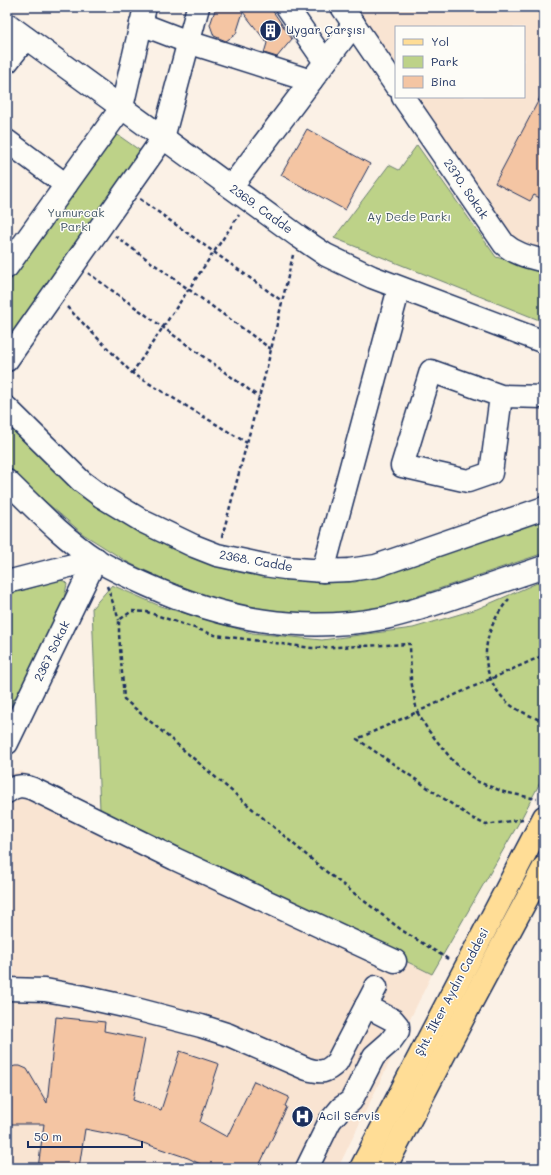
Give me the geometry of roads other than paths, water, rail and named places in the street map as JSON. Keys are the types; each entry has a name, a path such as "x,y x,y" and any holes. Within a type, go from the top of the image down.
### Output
{"main road":[{"name":"Şht. İlker Aydın Caddesi","path":"360,1168 536,812"},
{"name":"Şht. İlker Aydın Caddesi","path":"385,1168 466,1011 544,867"}],"street":[{"path":"7,360 163,138 198,7"},
{"path":"288,7 325,62"},
{"path":"7,267 122,107 143,16 188,42 311,81"},
{"path":"231,187 325,62 348,16 395,85"},
{"name":"2369. Cadde","path":"7,24 326,255 349,267 399,288 544,342"},
{"path":"7,62 26,38"},
{"name":"2370. Sokak","path":"404,98 504,244 517,253 544,260"},
{"path":"7,141 66,185"},
{"path":"323,571 399,288"},
{"path":"501,396 491,473 468,481 402,466 431,371 501,396 544,397"},
{"name":"2368. Cadde","path":"7,408 81,481 101,496 151,526 194,546 217,555 264,565 323,571 348,570 376,566 544,508"},
{"path":"7,481 60,531 96,559 164,593 213,611 249,619 280,623 320,625 384,618 417,610 544,567"},
{"path":"7,582 96,559"},
{"name":"2367 Sokak","path":"7,743 96,559"},
{"path":"7,792 15,787 24,786 33,789 175,860 395,961"},
{"path":"7,989 45,990 79,996 176,1019 228,1035 306,1069 318,1072 330,1069 337,1062 376,987"},
{"path":"307,1168 330,1120 341,1108 351,1101 374,1056 390,1042 398,1031 398,1026 393,1020 366,1006"}],"place":[{"name":"Uygar Çarşısı","path":"271,30"},
{"name":"Acil Servis","path":"302,1116"}],"park label":[{"name":"Ay Dede Parkı","path":"409,217"},
{"name":"Yumurcak Parkı","path":"76,220"}]}
